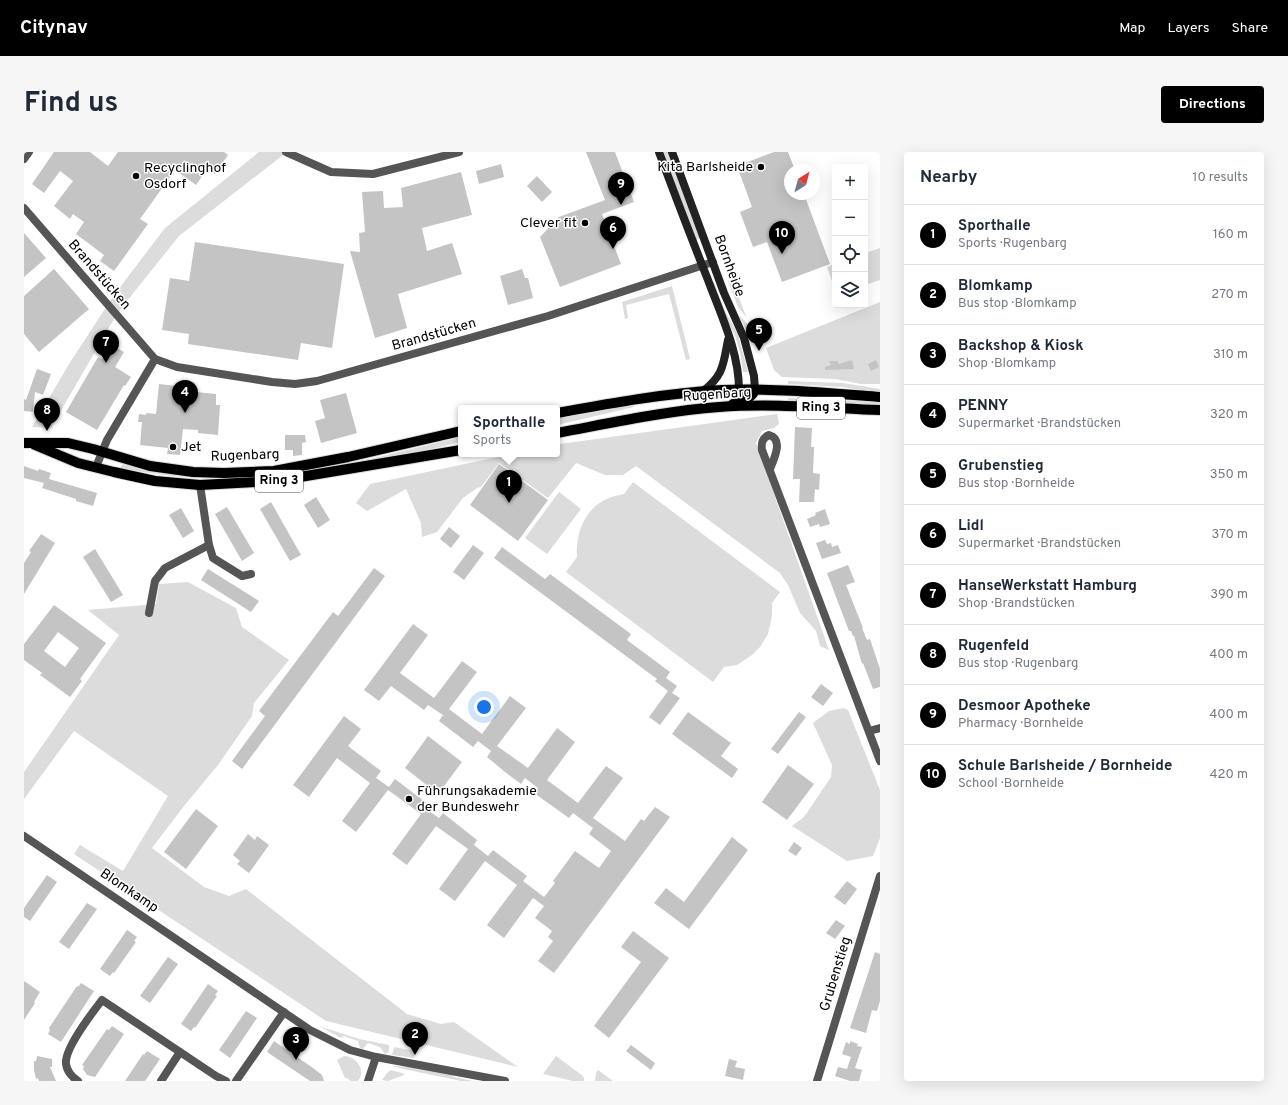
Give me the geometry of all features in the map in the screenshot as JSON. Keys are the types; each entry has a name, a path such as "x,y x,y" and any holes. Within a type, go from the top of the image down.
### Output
{"main road":[{"name":"Rugenbarg","path":"560,413 666,396 739,390 783,390 880,397"},
{"path":"739,390 747,399 762,406"},
{"path":"719,407 747,399 755,390"},
{"name":"Rugenbarg","path":"560,432 666,413 719,407 762,406 880,410"},
{"name":"Rugenbarg","path":"27,443 68,443 150,466 193,472 224,473 274,471 348,457 458,432"},
{"name":"Rugenbarg","path":"27,443 78,463 155,481 200,485 276,481 458,451"}],"street":[{"path":"24,159 29,152"},
{"path":"286,152 331,172 373,174 459,152"},
{"name":"Bornheide","path":"659,152 680,212 725,324 738,368 739,390"},
{"name":"Bornheide","path":"672,152 724,293 744,338 752,370 755,390"},
{"name":"Brandstücken","path":"24,208 155,359 177,366 272,382 295,384 316,381 548,316 713,262"},
{"path":"702,392 712,384 719,375 729,337"},
{"path":"96,467 112,431 155,359"},
{"path":"770,469 880,761"},
{"path":"200,485 213,558 242,576 252,574"},
{"path":"149,613 155,581 165,568 210,545"},
{"path":"869,731 880,728"},
{"name":"Blomkamp","path":"24,836 284,1012 327,1039 350,1050 376,1057 505,1081"},
{"name":"Grubenstieg","path":"817,1081 877,896 880,876"},
{"path":"78,1081 70,1076 66,1064 69,1048 102,1000 216,1076 226,1081"},
{"path":"236,1081 284,1012"},
{"path":"161,1081 180,1052"},
{"path":"368,1081 376,1057"}],"shaded area":[{"path":"259,152 287,152 179,236 123,306 111,324 51,428 32,427 69,364 114,295 165,228"},
{"path":"663,152 669,152 701,238 696,240"},
{"path":"880,248 880,280 868,284 868,272 868,252"},
{"path":"832,265 832,281 827,267"},
{"path":"732,280 746,317 738,307 728,281"},
{"path":"712,282 714,282 725,311 738,334 748,372 743,372 740,352 735,336 723,312"},
{"path":"672,286 690,359 686,360 669,294 626,305 628,318 625,319 622,302"},
{"path":"880,302 880,384 861,384 835,379 782,377 774,370 766,348"},
{"path":"739,316 749,326 756,338 751,340"},
{"path":"788,381 843,383 880,389 880,393 843,387 788,384"},
{"path":"788,398 880,402 880,406 788,402"},
{"path":"633,405 634,407 560,424 560,417"},
{"path":"777,414 779,424 774,428 762,431 756,443 829,650 820,646 816,631 800,613 788,585 780,573 636,466 623,475 605,475 576,463 548,498 499,463 481,487 477,488 463,498 437,532 422,537 421,523 406,489 367,511 356,503 370,484 498,457 560,457 560,444"},
{"path":"458,438 458,443 401,456 337,466"},
{"path":"123,464 149,470 238,476 238,478 208,478 164,475 120,468"},
{"path":"633,482 780,592 772,603 772,616 768,634 760,647 752,655 737,665 724,667 713,682 566,572 577,557 580,531 583,522 588,515 601,502 624,494"},
{"path":"559,492 581,509 547,554 525,538"},
{"path":"188,582 236,608 242,627 289,660 254,703 252,716 218,765 152,848 204,887 229,896 246,889 407,1014 441,1024 454,1022 518,1067 326,1021 74,854 80,845 123,871 168,796 74,731 24,799 24,772 119,635 88,610 156,604 159,584"},
{"path":"844,708 848,710 880,790 880,838 873,856 847,861 792,826 804,817 831,777 832,765 813,723 829,711"},
{"path":"319,1026 359,1039 389,1045 389,1052 385,1054 380,1047 368,1043 363,1049 360,1048 358,1041 344,1036 341,1038"},
{"path":"394,1047 416,1051 414,1058 392,1055"},
{"path":"344,1056 353,1058 359,1065 361,1073 358,1081 351,1081 345,1078 337,1060"},
{"path":"556,1056 583,1076 584,1081 573,1081 543,1074"},
{"path":"394,1066 451,1074 454,1077 473,1081 461,1081"},
{"path":"391,1070 405,1074 388,1081 382,1080"},
{"path":"598,1070 613,1081 595,1081"}],"building":[{"path":"54,152 90,152 108,166 118,152 224,152 228,155 215,174 207,169 196,185 175,170 140,219 148,224 114,271 100,261 104,255 76,234 84,222 73,214 70,219 54,206 73,181 60,171 44,193 32,184"},
{"path":"586,152 615,152 634,202 602,214 621,264 560,287 540,237 559,217 605,200"},
{"path":"774,152 788,152 793,164 784,164 784,200 806,200 830,264 782,282 767,242 753,247 740,212 752,207 737,166"},
{"path":"501,164 504,177 479,184 476,171"},
{"path":"461,172 472,215 422,228 427,251 452,243 462,274 398,294 407,328 375,338 350,251 360,252 359,233 365,232 362,192 383,191 384,208 403,207 401,188"},
{"path":"537,176 552,192 542,202 527,186"},
{"path":"24,233 46,258 24,277"},
{"path":"195,242 344,264 332,348 301,343 298,360 188,344 189,334 162,330 170,278 189,281"},
{"path":"54,269 89,309 39,352 24,334 24,296"},
{"path":"522,269 525,278 528,278 533,298 508,305 500,276"},
{"path":"112,336 118,340 114,346 108,343"},
{"path":"110,344 124,352 115,367 131,377 125,386 124,385 97,430 66,412 98,357 102,359"},
{"path":"852,360 854,369 825,370 825,367 831,365 829,361 838,361 838,364"},
{"path":"876,360 879,367 871,371 868,364"},
{"path":"37,369 51,374 43,395 35,392 33,412 24,411 24,399 26,400"},
{"path":"159,384 176,386 176,390 216,394 216,405 220,405 218,435 198,433 198,430 183,429 180,455 167,454 168,448 140,445 142,422 138,422 139,414 156,414"},
{"path":"346,393 357,433 321,443 315,421 325,418 320,400"},
{"path":"795,427 812,428 811,447 814,447 813,473 820,474 819,490 815,489 814,502 799,502 800,479 793,479"},
{"path":"285,435 305,435 306,442 302,443 302,455 293,456 293,450 285,450"},
{"path":"499,464 548,500 518,541 470,505"},
{"path":"24,466 38,471 39,469 51,473 49,479 97,493 93,506 42,488 44,483 24,478"},
{"path":"316,497 330,520 318,528 304,505"},
{"path":"271,502 301,555 290,561 260,509"},
{"path":"227,507 254,553 242,561 215,514"},
{"path":"181,508 194,531 183,538 169,515"},
{"path":"825,509 830,524 820,527 819,524 810,527 807,519 816,515 815,513"},
{"path":"449,527 460,536 451,548 440,539"},
{"path":"41,534 55,543 24,594 24,563 31,552 29,551"},
{"path":"825,540 827,544 831,543 832,547 838,545 841,553 822,559 816,543"},
{"path":"473,545 484,553 464,580 453,572"},
{"path":"502,547 545,579 550,574 631,634 627,640 670,672 666,678 677,686 672,693 680,698 660,725 649,717 668,691 655,681 657,679 494,558"},
{"path":"95,549 123,595 111,602 83,557"},
{"path":"848,565 855,582 846,585 867,640 870,639 880,669 880,687 873,689 863,663 862,664 854,636 851,631 849,631 827,573"},
{"path":"374,568 385,576 242,769 232,761 265,716 259,711 333,612 338,616"},
{"path":"208,569 259,601 251,612 201,580"},
{"path":"54,605 106,643 80,679 82,681 70,697 40,675 42,673 24,660 24,644","holes":["58,632 79,648 65,667 44,651"]},
{"path":"413,624 428,635 400,673 434,698 462,661 477,672 449,709 482,734 510,696 526,708 497,746 528,768 557,728 575,742 547,780 578,803 606,766 623,778 593,818 625,841 641,819 644,821 655,807 670,817 554,973 538,961 553,941 548,937 552,931 535,918 544,906 533,898 504,938 487,925 517,885 485,861 455,901 439,889 468,849 436,826 407,865 392,854 421,814 388,790 356,832 342,821 370,783 337,758 309,797 293,785 344,716 361,729 348,746 381,771 376,778 389,787 395,779 429,805 426,809 439,818 443,813 477,840 474,845 488,856 493,850 527,876 523,881 544,897 555,883 553,881 575,851 599,868 611,851 589,834 593,828 573,813 569,818 534,793 538,788 525,778 521,784 487,757 491,751 478,741 473,747 439,721 443,715 428,705 424,710 391,686 379,701 364,690"},
{"path":"821,684 833,693 823,706 811,697"},
{"path":"688,712 731,743 721,756 738,769 732,778 672,734"},
{"path":"799,712 806,717 778,754 771,749"},
{"path":"428,736 462,762 438,794 405,768"},
{"path":"788,765 814,784 787,820 762,802"},
{"path":"196,809 218,826 186,869 164,852"},
{"path":"248,834 255,840 257,836 269,845 249,873 237,864 240,861 233,855"},
{"path":"732,837 748,850 689,929 654,903 666,888 684,902"},
{"path":"794,842 802,848 796,856 788,851"},
{"path":"47,875 57,882 30,921 24,917 24,908"},
{"path":"847,881 857,889 845,905 834,897"},
{"path":"87,903 97,909 69,949 59,942"},
{"path":"836,920 845,926 835,939 826,933"},
{"path":"127,930 137,937 134,941 136,942 114,973 113,972 110,976 100,969"},
{"path":"633,931 669,958 609,1038 594,1026 641,962 621,947"},
{"path":"875,952 880,954 880,1001 877,1011 872,1010 866,1033 850,1028"},
{"path":"168,957 178,964 150,1003 140,996"},
{"path":"24,981 40,992 24,1020"},
{"path":"81,983 94,991 61,1042 48,1034 50,1030 49,1028 77,986 78,987"},
{"path":"208,984 218,991 215,995 217,996 195,1028 194,1027 191,1031 181,1024"},
{"path":"246,1011 257,1018 230,1058 219,1050"},
{"path":"112,1026 124,1034 95,1077 87,1075 83,1069 84,1066 82,1065 107,1029 109,1030"},
{"path":"274,1041 322,1075 324,1081 310,1081 267,1052"},
{"path":"850,1041 858,1044 857,1046 862,1047 855,1068 862,1070 859,1081 850,1081 835,1076 838,1067 847,1069 851,1057 842,1054 846,1042 850,1044"},
{"path":"631,1045 655,1063 651,1070 626,1051"},
{"path":"147,1051 160,1059 145,1081 125,1081 143,1054 144,1055"},
{"path":"37,1056 52,1059 52,1067 50,1067 56,1081 39,1081 38,1078 36,1079 34,1061 36,1061"},
{"path":"729,1059 737,1061 735,1067 745,1069 743,1080 725,1076"}],"place":[{"name":"Kita Barlsheide","path":"761,167"},
{"name":"Recyclinghof Osdorf","path":"136,176"},
{"name":"Desmoor Apotheke","path":"621,205"},
{"name":"Clever fit","path":"585,223"},
{"name":"Lidl","path":"613,249"},
{"name":"Schule Barlsheide / Bornheide","path":"782,254"},
{"name":"Grubenstieg","path":"759,351"},
{"name":"HanseWerkstatt Hamburg","path":"106,363"},
{"name":"PENNY","path":"185,413"},
{"name":"Rugenfeld","path":"47,431"},
{"name":"Jet","path":"173,447"},
{"name":"Sporthalle","path":"509,503"},
{"name":"Führungsakademie der Bundeswehr","path":"409,799"},
{"name":"Blomkamp","path":"415,1055"},
{"name":"Backshop & Kiosk","path":"296,1060"}]}
